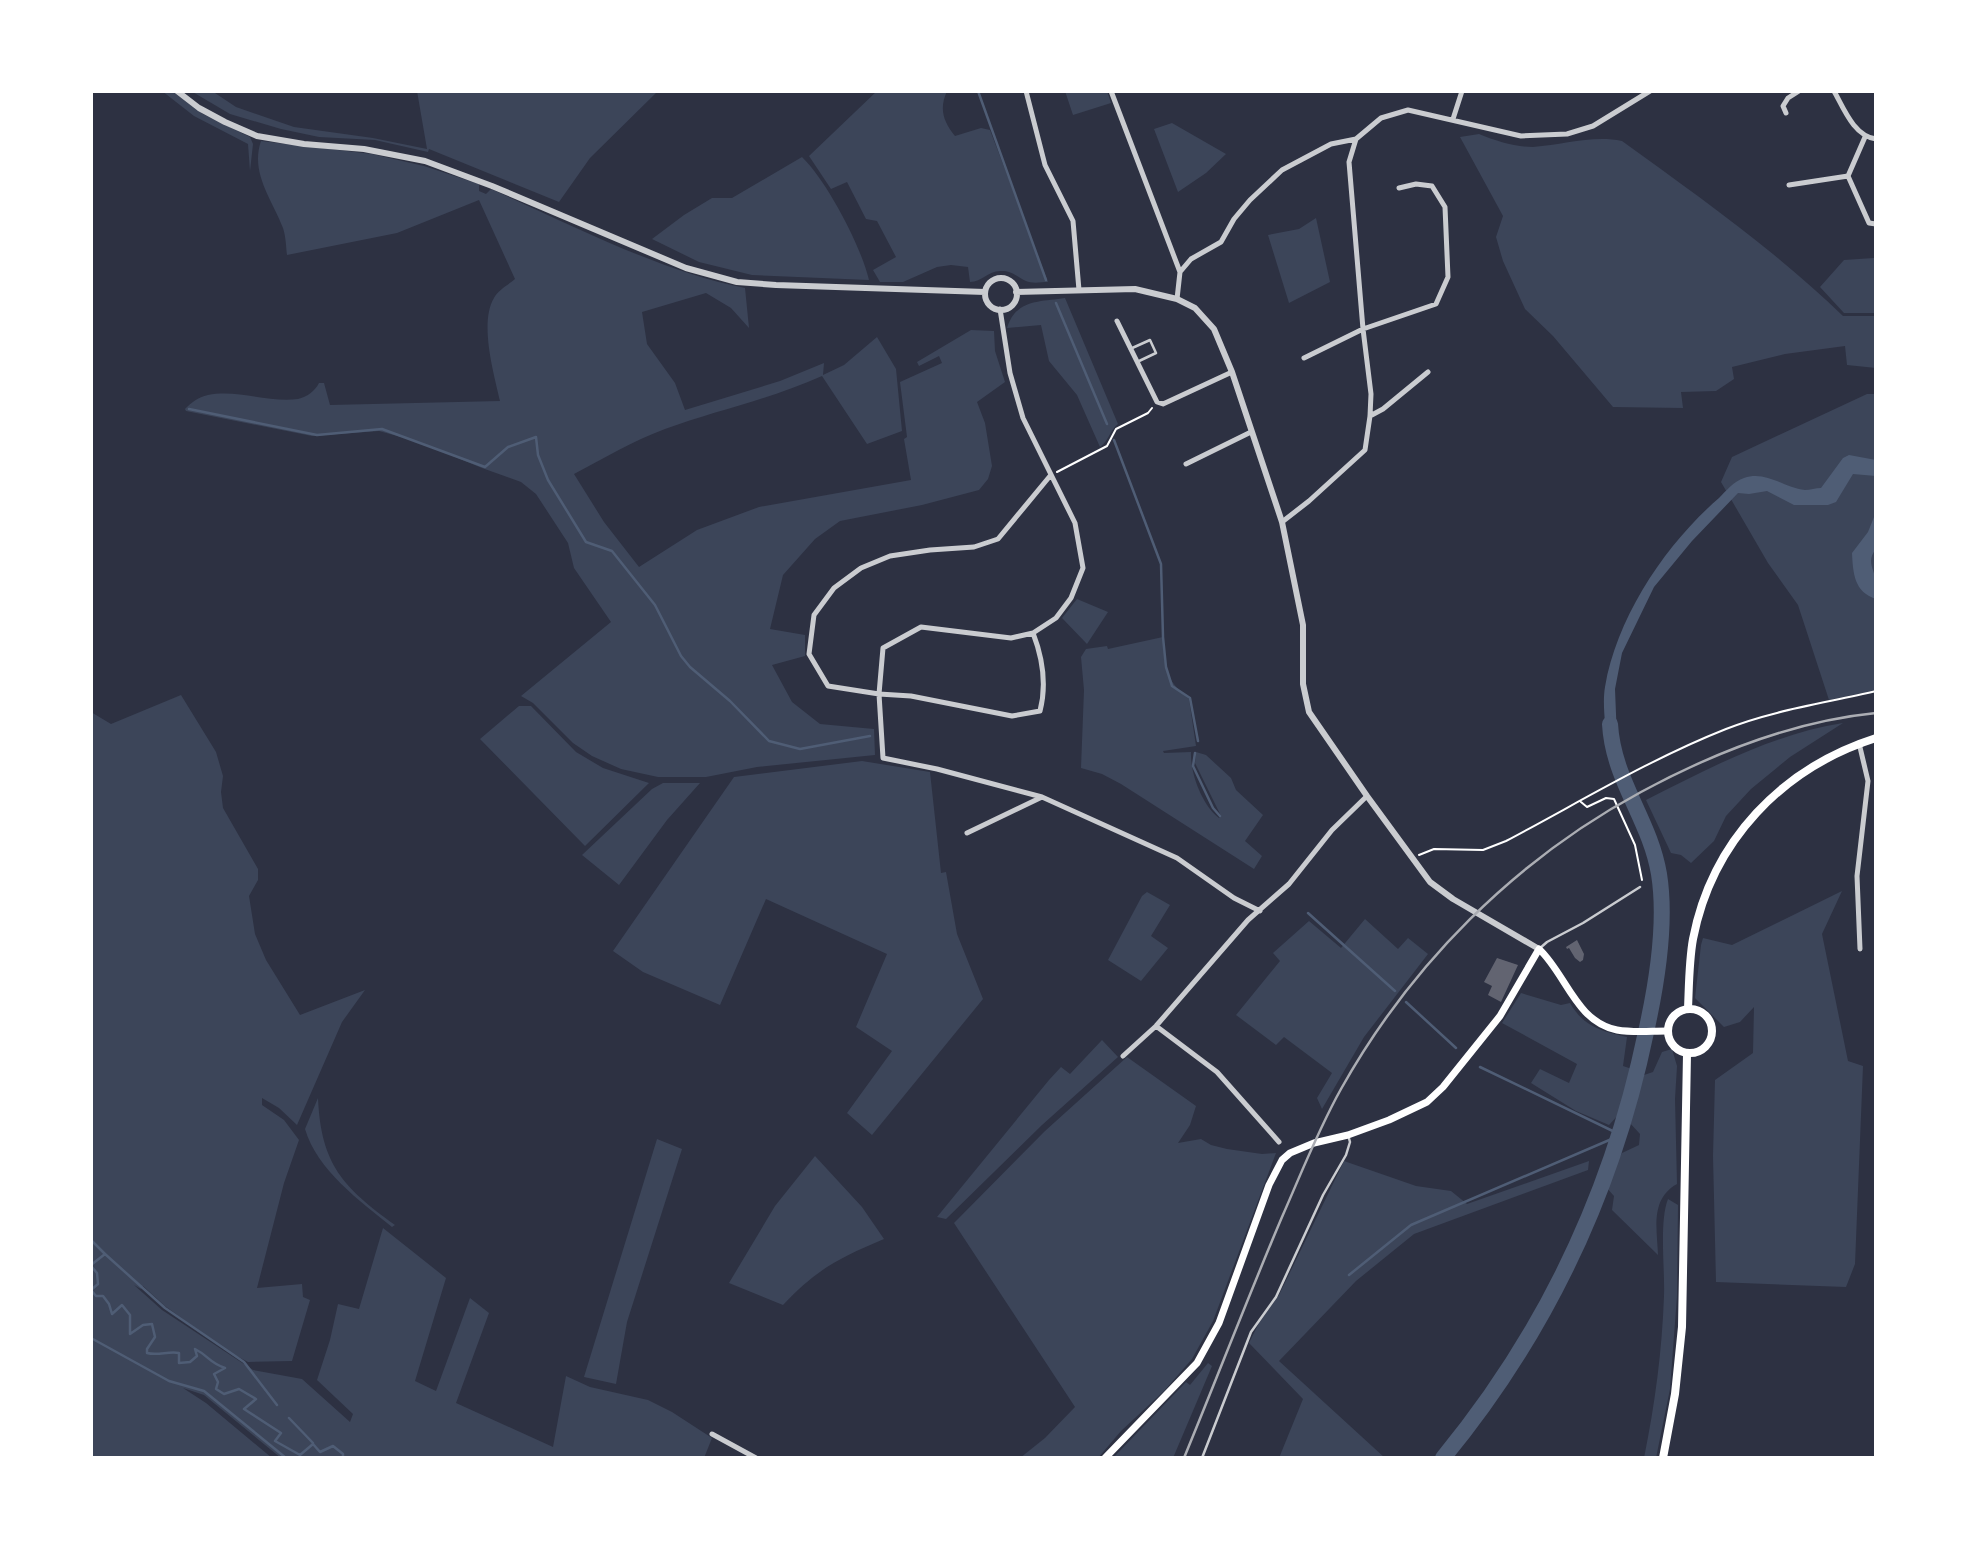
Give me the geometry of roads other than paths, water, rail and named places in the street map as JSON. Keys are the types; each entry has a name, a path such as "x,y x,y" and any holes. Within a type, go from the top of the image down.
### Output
{"main road":[{"path":"1688,1009 1693,940 1705,895 1724,854 1746,824 1785,786 1812,766 1859,743 1876,738"},
{"path":"1105,1458 1198,1363 1223,1313 1269,1185 1282,1160 1290,1153 1314,1143 1348,1135 1408,1113 1427,1102 1443,1087 1500,1016 1539,949 1550,960 1583,1011 1599,1024 1632,1031 1667,1031"},
{"path":"1688,1009 1708,1018 1712,1032 1707,1046 1694,1054 1675,1049 1667,1031 1668,1024 1676,1014 1688,1009"},
{"path":"1663,1458 1675,1394 1682,1327 1687,1054"}],"street":[{"path":"177,91 199,108 257,135 304,144 364,149 425,161 492,186 686,268 737,282 985,292"},
{"path":"1026,91 1045,165 1073,221 1079,290"},
{"path":"1111,91 1180,272 1177,299"},
{"path":"1453,119 1462,91"},
{"path":"1180,272 1191,259 1221,242 1234,219 1282,170 1331,144 1356,139 1381,118 1408,110 1521,136 1567,134 1593,126 1650,91"},
{"path":"1786,113 1783,106 1788,98 1799,91"},
{"path":"1834,91 1854,125 1865,137 1876,139"},
{"path":"1865,137 1848,176 1869,223 1876,224"},
{"path":"1282,522 1309,502 1365,450 1371,394 1349,162 1356,139"},
{"path":"1789,185 1848,176"},
{"path":"1304,358 1363,329 1436,304 1448,277 1445,207 1432,186 1416,184 1399,188"},
{"path":"998,278 1012,283 1016,292 1012,304 1000,309 987,302 985,292 989,283 998,278"},
{"path":"1016,292 1135,289 1177,299 1195,308 1214,329 1232,372 1282,522 1303,625 1303,684 1309,712 1430,882 1453,899 1539,949"},
{"path":"1000,309 1010,373 1023,418 1075,523 1083,568 1071,598 1056,618 1033,633 1012,638 920,627 883,648 879,694 883,758 937,769 1042,797 1177,858 1234,898 1260,911"},
{"path":"1117,321 1157,402 1163,404 1232,372"},
{"path":"1370,416 1383,409 1428,372"},
{"path":"1186,464 1251,432"},
{"path":"1033,633 1040,652 1044,682 1040,711 1012,716 911,696 828,686 809,654 814,615 834,588 861,568 890,556 974,547 998,539 1050,476"},
{"path":"1859,743 1868,781 1857,876 1860,949"},
{"path":"1123,1055 1156,1026 1248,920 1289,884 1332,830 1367,796"},
{"path":"967,833 1042,797"},
{"path":"1156,1026 1217,1072 1279,1142"},
{"path":"712,1434 756,1458"}],"lane":[{"path":"1130,349 1150,340 1156,353 1136,362"},
{"path":"1539,949 1640,887"},
{"path":"1202,1458 1251,1332 1276,1297 1323,1195 1346,1155 1350,1142 1348,1135"}],"waterway":[{"path":"978,91 1046,280"},
{"path":"1056,303 1107,424"},
{"path":"189,409 317,435 382,429 485,467 508,447 536,437 538,455 548,480 586,542 612,551 655,605 681,656 690,667 730,701 769,741 800,749 870,736"},
{"path":"1114,440 1161,564 1166,667 1172,686 1190,698 1198,741"},
{"path":"1443,1458 1514,1361 1571,1257 1615,1148 1646,1032 1657,974 1661,933 1659,874 1648,836 1624,782 1610,724"},
{"path":"1195,753 1193,766 1213,808 1220,816"},
{"path":"1308,913 1395,991"},
{"path":"1406,1002 1456,1048"},
{"path":"1480,1067 1621,1135"},
{"path":"1349,1275 1411,1225 1621,1135"},
{"path":"91,1240 105,1254 91,1265"},
{"path":"105,1254 165,1308 244,1362 277,1405"},
{"path":"91,1266 97,1273 98,1284 91,1290 96,1296 103,1296 112,1314 122,1305 130,1315 130,1334 143,1325 152,1324 155,1337 147,1353 179,1353 179,1363 190,1362 197,1356 195,1349 225,1368 214,1374 218,1382 216,1389 224,1394 239,1389 256,1399 244,1409 281,1433 275,1441 300,1455 313,1444 320,1452 333,1446 343,1454 343,1458"},
{"path":"91,1338 169,1381 204,1391 286,1458"},
{"path":"289,1418 313,1443"}],"railway":[{"path":"1184,1458 1269,1247 1325,1120 1369,1043 1433,958 1509,883 1595,819 1641,792 1697,764 1755,741 1815,723 1876,713"}]}
